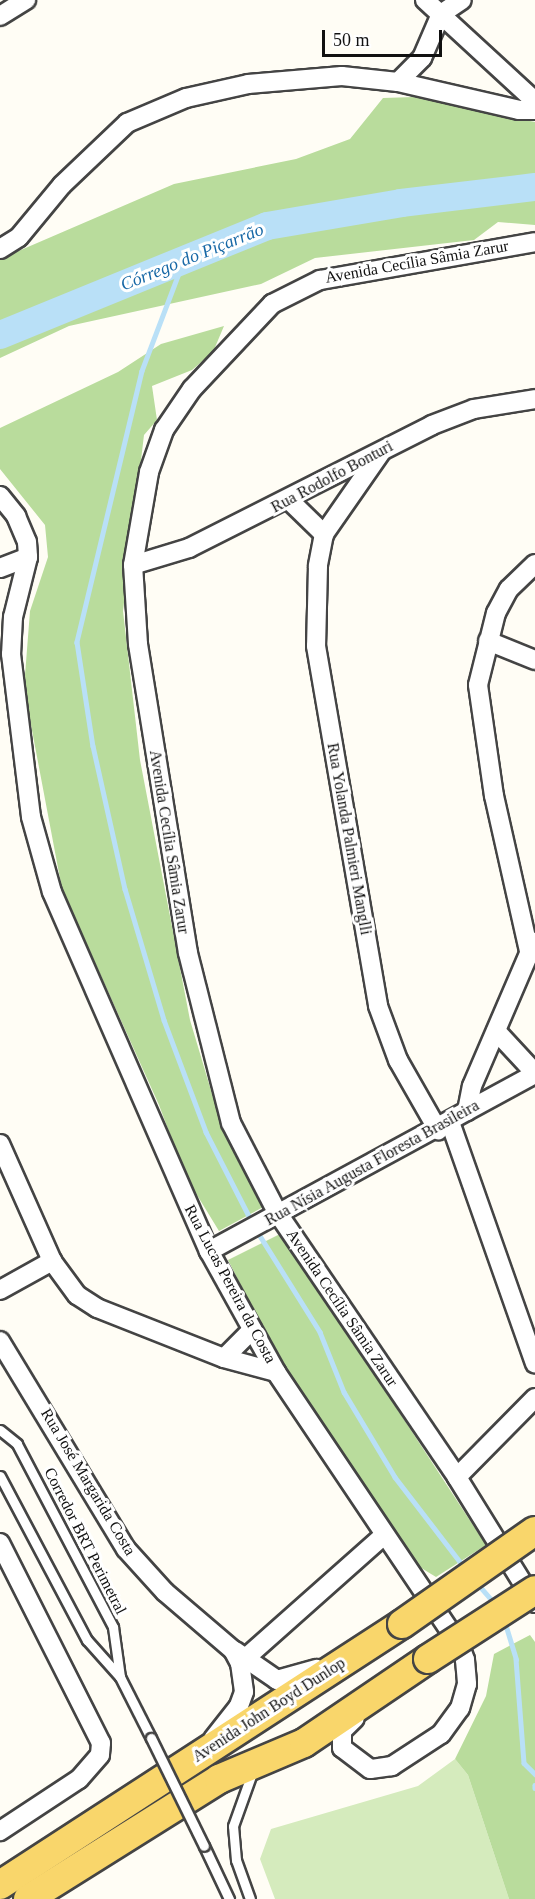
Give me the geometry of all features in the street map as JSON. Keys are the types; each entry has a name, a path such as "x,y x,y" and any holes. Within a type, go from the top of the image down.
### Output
{"main road":[{"name":"Avenida John Boyd Dunlop","path":"0,1885 402,1624 535,1531"},
{"name":"Avenida John Boyd Dunlop","path":"28,1899 219,1779 255,1766 304,1743 535,1590"}],"street":[{"path":"0,16 26,0"},
{"path":"425,0 535,101"},
{"path":"398,82 422,58 441,14 462,0"},
{"path":"0,249 36,220 62,185 97,148 127,123 154,110 196,95 294,78 342,76 398,82 519,110 535,110"},
{"name":"Avenida Cecília Sâmia Zarur","path":"535,242 320,280 272,304 192,389 164,430 149,472 133,565 138,644 188,953 231,1123 272,1217 457,1477 535,1603"},
{"name":"Rua Rodolfo Bonturi","path":"133,565 189,548 289,500 432,425 474,409 535,399"},
{"name":"Rua Yolanda Palmieri Manglli","path":"381,452 324,534 318,566 316,646 372,975 387,1034 444,1126 535,1364"},
{"path":"0,496 25,533 28,557 0,568"},
{"path":"289,500 324,534"},
{"name":"Rua Lucas Pereira da Costa","path":"28,557 13,617 11,654 31,817 52,892 209,1251 276,1372 460,1646 467,1684 459,1708 441,1734 392,1766 370,1769 350,1757 340,1737 397,1680"},
{"path":"467,1111 472,1086 532,946 494,795 478,685 488,641 509,589 535,564"},
{"path":"488,641 535,660"},
{"path":"496,1031 535,1074"},
{"name":"Rua Nísia Augusta Floresta Brasileira","path":"209,1251 444,1126 535,1074"},
{"path":"0,1144 52,1261 66,1285 97,1308 224,1358 276,1372"},
{"path":"0,1290 52,1261"},
{"path":"224,1358 252,1330"},
{"name":"Rua José Margarida Costa","path":"0,1341 126,1550 165,1592 240,1657 277,1680 305,1674 361,1651"},
{"path":"457,1477 535,1398"},
{"path":"201,1754 239,1706 245,1682 240,1657 384,1535"},
{"path":"0,1543 4,1566 98,1733 100,1755 79,1779 0,1831"}],"lane":[{"name":"Corredor BRT Perimetral","path":"0,1430 17,1444 113,1627 120,1677"},
{"name":"Corredor BRT Perimetral","path":"0,1476 87,1640 120,1677 229,1899"},
{"path":"250,1899 236,1860 233,1826 255,1766"}],"green space":[{"path":"414,97 535,122 535,225 498,222 474,240 315,258 261,284 69,326 0,358 0,259 174,184 296,159 350,139 383,98"},
{"path":"224,326 213,352 192,370 152,386 157,420 144,435 123,611 140,760 190,1020 221,1124 265,1206 219,1231 186,1177 159,1105 62,889 24,688 30,611 48,557 45,525 0,469 0,428 118,372 161,344"},
{"path":"282,1233 486,1545 436,1577 418,1566 386,1522 277,1356 228,1260"},
{"path":"530,1635 535,1642 535,1899 509,1899 468,1775 455,1759 486,1696 494,1654"},
{"path":"455,1759 468,1775 509,1899 275,1899 260,1859 271,1829 418,1786"}],"waterway":[{"name":"Córrego do Piçarrão","path":"0,335 267,226 401,203 535,187"},
{"path":"183,263 142,371 77,642 93,746 125,889 164,1020 206,1132 253,1224"},
{"path":"257,1231 320,1332 344,1392 395,1477 464,1567"},
{"path":"477,1583 495,1604"},
{"path":"505,1622 516,1659 524,1763 535,1774"}]}
